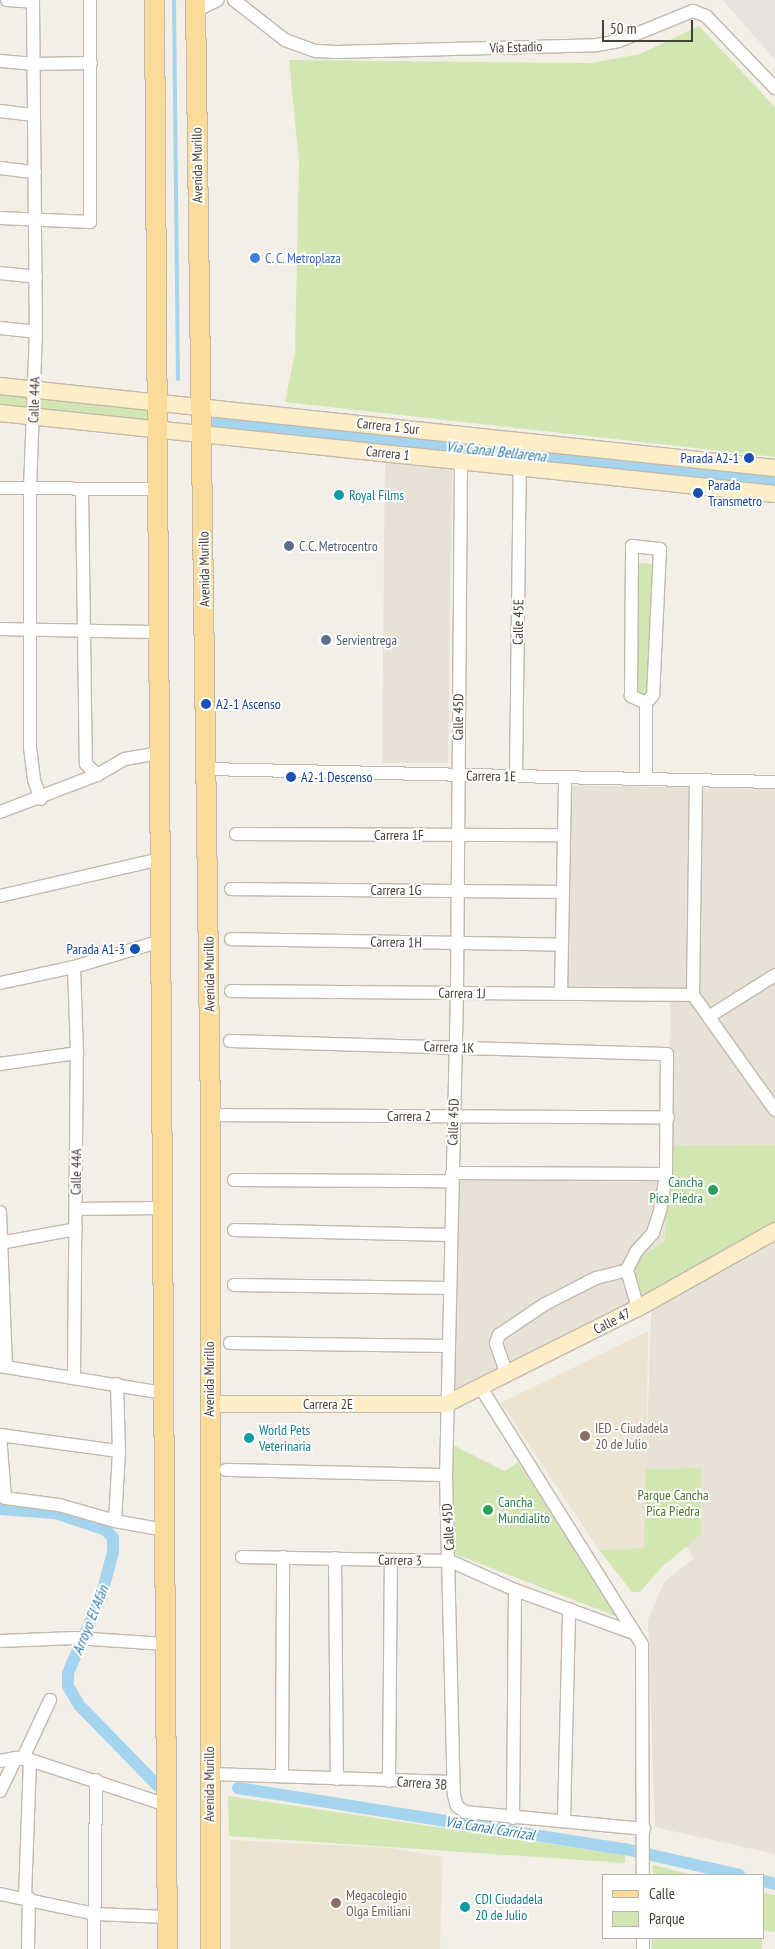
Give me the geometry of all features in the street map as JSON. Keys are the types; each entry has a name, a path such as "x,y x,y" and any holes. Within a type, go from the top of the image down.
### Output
{"main road":[{"path":"154,0 159,430 157,632 161,941 167,1949"},
{"name":"Avenida Murillo","path":"195,6 207,769 210,1115 210,1949"}],"street":[{"path":"7,0 34,1"},
{"path":"0,218 90,222 90,0"},
{"path":"195,6 218,0"},
{"name":"Vía Estadio","path":"234,0 286,40 316,50 336,52 597,45 619,41 693,11 706,16 775,88"},
{"name":"Calle 44A","path":"34,1 36,64 34,115 36,332 30,489 30,747 34,780 41,799"},
{"path":"0,60 36,64 91,63"},
{"path":"0,111 34,115"},
{"path":"0,168 35,172"},
{"path":"0,273 36,277"},
{"path":"0,328 36,332"},
{"name":"Carrera 1 Sur","path":"0,386 202,405 775,468"},
{"name":"Carrera 1","path":"0,413 775,494"},
{"name":"Calle 45D","path":"453,1782 446,1404 458,943 461,461"},
{"name":"Calle 45E","path":"516,776 520,468"},
{"path":"0,488 159,489"},
{"path":"82,489 86,764 97,775"},
{"path":"646,703 631,696 632,546 660,549 653,696 646,703 646,779"},
{"path":"0,629 157,632"},
{"path":"0,812 41,799 97,775 125,759 159,753"},
{"name":"Carrera 1E","path":"207,769 775,782"},
{"path":"561,994 561,892 565,778"},
{"path":"696,781 693,995 710,1016 775,1110"},
{"name":"Carrera 1F","path":"236,834 563,835"},
{"path":"0,896 160,859"},
{"name":"Carrera 1G","path":"232,889 561,892"},
{"name":"Carrera 1H","path":"231,939 561,945"},
{"path":"0,983 74,967 161,941"},
{"name":"Calle 44A","path":"74,967 77,1053 74,1376"},
{"path":"710,1016 775,975"},
{"name":"Carrera 1J","path":"231,991 693,995"},
{"name":"Carrera 1K","path":"230,1041 667,1054 668,1117"},
{"path":"0,1064 77,1053"},
{"name":"Carrera 2","path":"210,1115 668,1117"},
{"path":"638,1308 627,1270 636,1252 653,1233 666,1174 668,1117"},
{"path":"234,1180 666,1174"},
{"path":"76,1209 162,1208"},
{"path":"0,1212 3,1365 163,1393"},
{"path":"1,1242 76,1229"},
{"path":"234,1230 450,1235"},
{"name":"Calle 47","path":"446,1404 638,1308 775,1231"},
{"path":"507,1374 496,1343 498,1335 545,1304 596,1278 627,1270"},
{"path":"234,1285 449,1288"},
{"path":"230,1343 448,1346"},
{"path":"115,1521 119,1451 117,1384"},
{"path":"481,1388 642,1645 643,1870"},
{"name":"Carrera 2E","path":"209,1404 446,1404"},
{"path":"119,1451 0,1435 5,1498 59,1505 115,1521 165,1530"},
{"path":"226,1470 446,1475"},
{"name":"Carrera 3","path":"242,1557 450,1561 515,1590 634,1633"},
{"path":"282,1776 284,1558"},
{"path":"335,1558 337,1778"},
{"path":"389,1780 391,1560"},
{"path":"513,1818 515,1590"},
{"path":"564,1819 569,1610"},
{"path":"0,1641 92,1638 165,1644"},
{"path":"0,1791 23,1758 50,1700"},
{"path":"0,1760 23,1758 96,1780 167,1805"},
{"path":"23,1758 28,1949"},
{"name":"Carrera 3B","path":"209,1774 453,1782 457,1806 465,1812 513,1818 564,1819 644,1834"},
{"path":"94,1949 96,1780"},
{"path":"0,1894 28,1898 94,1914 167,1917"}],"shaded area":[{"path":"723,0 775,0 775,60"},
{"path":"385,462 452,469 448,763 382,763"},
{"path":"569,785 775,789 775,1854 655,1827 648,1620 664,1582 694,1558 686,1546 701,1534 701,1468 646,1469 652,1294 454,1392 458,1178 669,1178 670,992 564,992"},
{"name":"IED - Ciudadela 20 de Julio","path":"648,1331 645,1548 599,1550 501,1403"},
{"name":"Megacolegio Olga Emiliani","path":"230,1840 392,1848 443,1857 440,1949 230,1949"}],"green space":[{"path":"699,26 775,107 775,457 285,402 295,353 299,162 289,60 591,63 640,54"},
{"path":"0,391 148,407 148,421 0,405"},
{"path":"638,563 653,564 648,694 636,694"},
{"path":"775,1145 775,1225 665,1285 645,1294 638,1290 631,1272 638,1258 665,1242 670,1146"},
{"path":"451,1444 505,1471 518,1462 618,1617 455,1554"},
{"name":"Parque Cancha Pica Piedra","path":"701,1468 701,1534 662,1567 640,1592 632,1592 599,1550 644,1548 646,1469"},
{"path":"228,1796 625,1855 625,1863 229,1836"},
{"path":"653,1865 689,1874 653,1874"},
{"path":"765,1893 775,1895 775,1932 765,1931"},
{"path":"652,1939 762,1939 762,1949 652,1949"}],"waterway":[{"path":"174,0 178,379"},
{"name":"Via Canal Bellarena","path":"217,422 775,481"},
{"name":"Arroyo El Afán","path":"0,1509 55,1513 106,1530 113,1538 113,1552 101,1597 68,1673 68,1686 79,1705 158,1786"},
{"name":"Via Canal Carrizal","path":"238,1788 625,1849 735,1874"},
{"name":"Via Canal Carrizal","path":"765,1881 775,1884"}],"place":[{"name":"C. C. Metroplaza","path":"255,258"},
{"name":"Parada A2-1","path":"749,458"},
{"name":"Parada Transmetro","path":"698,493"},
{"name":"Royal Films","path":"339,495"},
{"name":"C.C. Metrocentro","path":"289,546"},
{"name":"Servientrega","path":"326,640"},
{"name":"A2-1 Ascenso","path":"206,704"},
{"name":"A2-1 Descenso","path":"291,777"},
{"name":"Parada A1-3","path":"135,949"},
{"name":"Cancha Pica Piedra","path":"713,1190"},
{"name":"IED - Ciudadela 20 de Julio","path":"585,1436"},
{"name":"World Pets Veterinaria","path":"249,1438"},
{"name":"Cancha Mundialito","path":"488,1510"},
{"name":"Megacolegio Olga Emiliani","path":"336,1903"},
{"name":"CDI Ciudadela 20 de Julio","path":"465,1907"}]}
